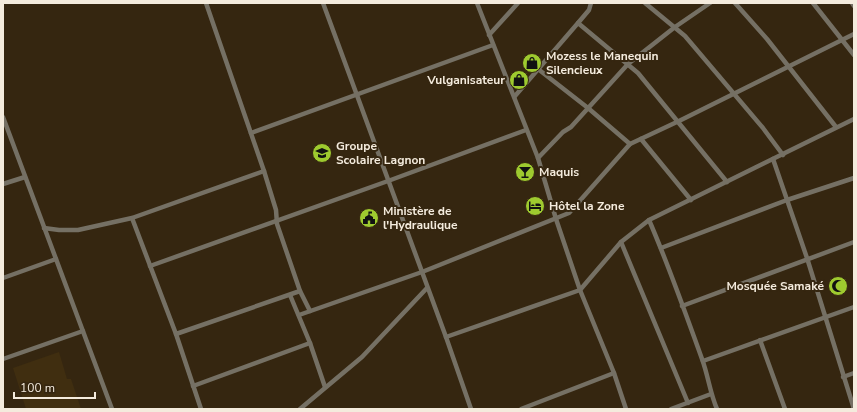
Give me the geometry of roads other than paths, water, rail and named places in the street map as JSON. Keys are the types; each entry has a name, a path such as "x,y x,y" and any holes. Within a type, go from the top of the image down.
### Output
{"street":[{"path":"206,3 264,171 276,210 276,220 300,291 310,311"},
{"path":"323,3 471,409"},
{"path":"477,3 515,96 526,130 538,158 556,219 580,290 614,373 626,409"},
{"path":"489,35 518,3"},
{"path":"645,3 688,39 763,128 783,155"},
{"path":"538,158 563,132 571,127 628,64 675,27 710,3"},
{"path":"735,3 767,40 836,127"},
{"path":"813,3 854,55"},
{"path":"515,96 589,10 590,4"},
{"path":"578,23 638,73 679,121 727,182"},
{"path":"299,315 422,272 556,219 571,211 630,144 854,34"},
{"path":"251,133 493,44"},
{"path":"538,69 588,108 630,144"},
{"path":"3,117 112,409"},
{"path":"446,337 580,290 621,242 649,220 854,119"},
{"path":"150,266 526,130"},
{"path":"641,139 691,200"},
{"path":"773,159 807,258 854,409"},
{"path":"44,228 78,230 132,218 264,171"},
{"path":"3,184 25,177"},
{"path":"661,248 787,200 854,178"},
{"path":"132,218 176,334 201,409"},
{"path":"649,220 703,361 711,394 717,409"},
{"path":"621,242 688,403"},
{"path":"682,306 807,258 854,242"},
{"path":"3,278 56,259"},
{"path":"300,409 362,357 427,288"},
{"path":"176,334 300,291"},
{"path":"290,295 310,343 325,387"},
{"path":"703,361 825,316 854,307"},
{"path":"3,359 83,331"},
{"path":"760,340 785,409"},
{"path":"193,386 310,343"},
{"path":"521,409 614,373"},
{"path":"843,377 854,373"},
{"path":"671,409 711,394"}],"place":[{"name":"Mozess le Manequin Silencieux","path":"532,63"},
{"name":"Vulganisateur","path":"519,80"},
{"name":"Groupe Scolaire Lagnon","path":"322,153"},
{"name":"Maquis","path":"525,172"},
{"name":"Hôtel la Zone","path":"535,206"},
{"name":"Ministère de l'Hydraulique","path":"369,218"},
{"name":"Mosquée Samaké","path":"838,286"}]}
